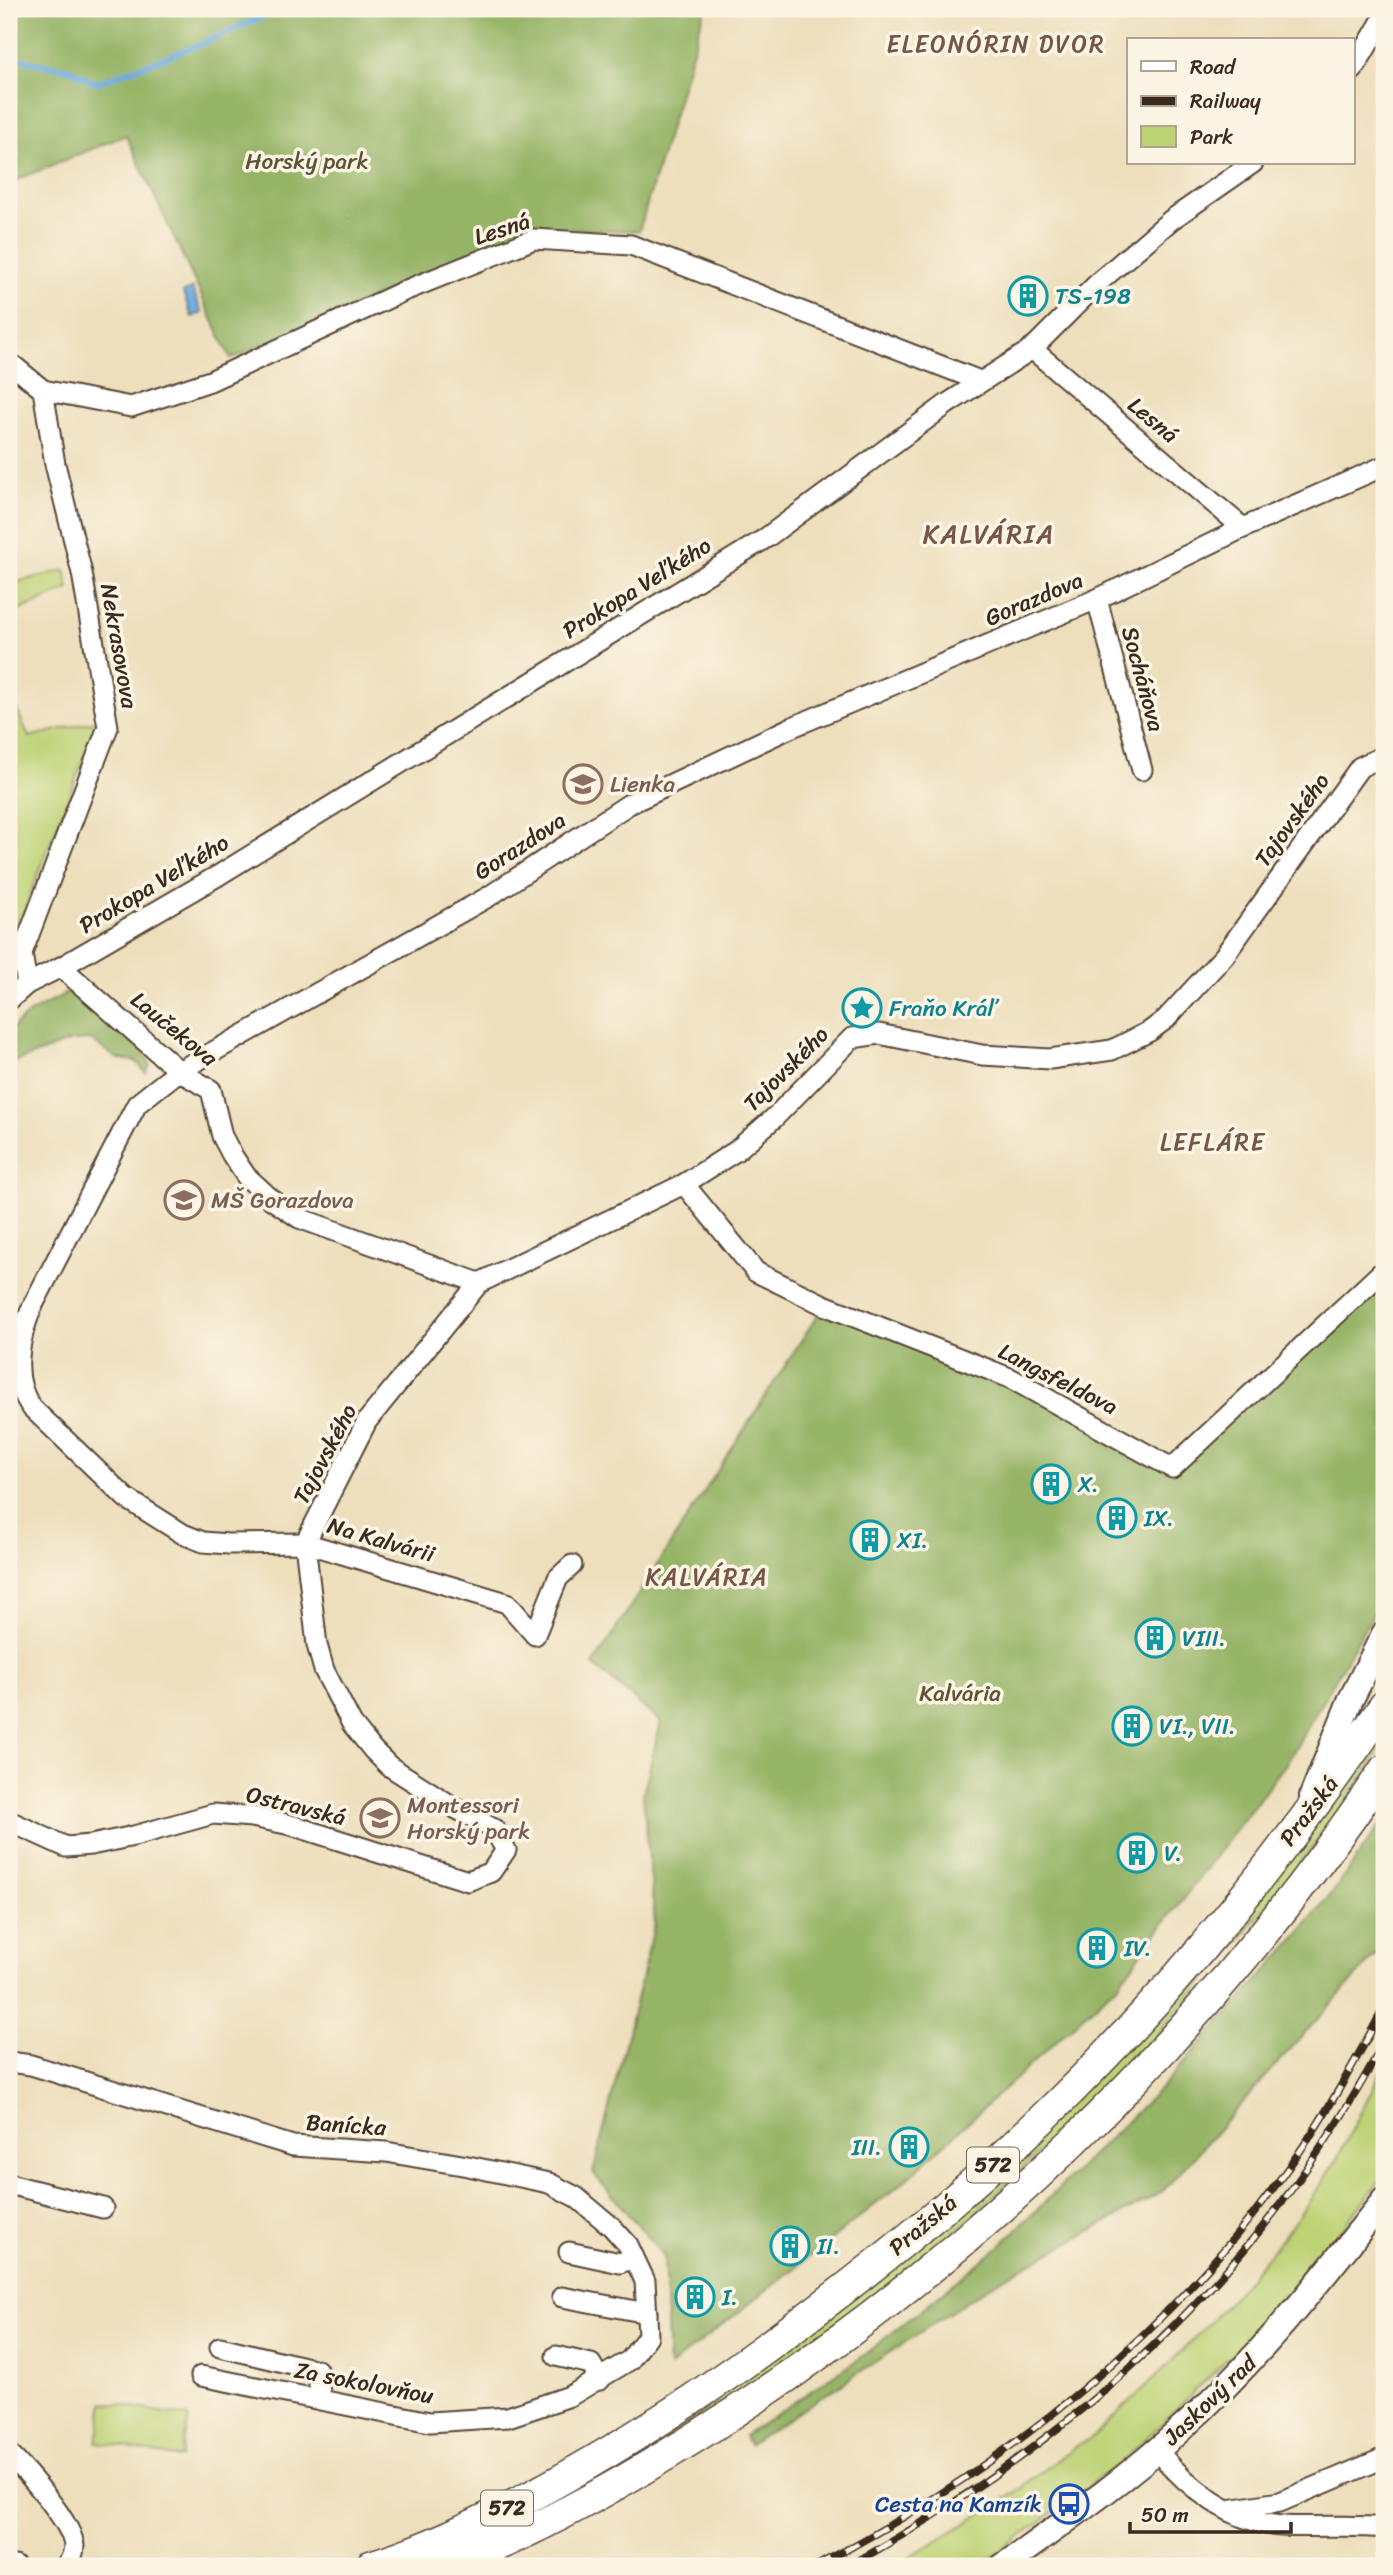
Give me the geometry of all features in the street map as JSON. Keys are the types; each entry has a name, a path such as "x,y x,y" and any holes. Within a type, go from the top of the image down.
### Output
{"main road":[{"name":"Pražská","path":"370,2566 443,2541 567,2477 627,2442 719,2381 847,2288 913,2235 989,2169 1103,2058 1216,1932 1301,1823 1384,1706"},
{"name":"Pražská","path":"447,2566 544,2524 683,2445 819,2355 940,2260 1070,2144 1193,2016 1285,1906 1384,1769"}],"street":[{"path":"1354,68 1384,16"},
{"name":"Prokopa Veľkého","path":"9,1000 27,984 219,875 766,538 980,381 1032,349 1101,281 1171,220 1252,164"},
{"name":"Lesná","path":"43,390 131,407 210,381 404,292 534,239 631,245 980,381"},
{"name":"Lesná","path":"1032,349 1243,528"},
{"path":"9,362 43,390"},
{"name":"Nekrasovova","path":"27,984 22,953 108,727 82,573 55,464 43,390"},
{"name":"Gorazdova","path":"14,1344 136,1104 179,1071 488,897 629,804 790,728 1097,599 1243,528 1384,466"},
{"name":"Socháňova","path":"1097,599 1142,770"},
{"name":"Tajovského","path":"305,1544 367,1421 479,1283 684,1184 736,1151 775,1118 852,1038 879,1034 982,1055 1050,1059 1112,1049 1150,1031 1166,1019 1224,956 1360,767 1384,756"},
{"name":"Laučekova","path":"61,967 179,1071 211,1090 222,1136 232,1155 246,1176 277,1203 299,1218 479,1283"},
{"name":"Langsfeldova","path":"684,1184 756,1272 824,1305 1010,1378 1172,1468 1384,1270"},
{"name":"Na Kalvárii","path":"14,1344 25,1398 95,1471 142,1509 183,1534 203,1542 305,1544 507,1602 535,1635 558,1578 572,1565"},
{"name":"Ostravská","path":"9,1821 66,1847 134,1836 213,1814 252,1817 291,1825 467,1881 491,1872 506,1850 494,1829 389,1766 352,1724 336,1698 317,1646 305,1544"},
{"path":"1301,1823 1350,1701 1384,1634"},
{"name":"Banícka","path":"9,2062 31,2065 293,2146 386,2152 549,2183 576,2197 594,2211 628,2245 645,2281"},
{"path":"9,2184 103,2208"},
{"name":"Jaskový rad","path":"1003,2566 1077,2513 1190,2421 1285,2324 1384,2200"},
{"path":"569,2252 620,2263 634,2258"},
{"name":"Za sokolovňou","path":"201,2376 430,2422 509,2417 570,2396 631,2360 648,2336 645,2281"},
{"path":"562,2297 647,2313"},
{"path":"220,2347 317,2370 321,2400"},
{"path":"556,2356 591,2364 600,2379"},
{"path":"1157,2450 1192,2484 1227,2510 1257,2522 1280,2526 1384,2528"},
{"path":"9,2454 46,2498 72,2538 74,2550 66,2566"},
{"path":"1227,2510 1280,2502 1384,2458"}],"green space":[{"name":"Horský park","path":"9,9 705,9 639,231 567,229 514,236 231,359 126,135 9,183"},
{"path":"65,570 69,589 9,615 9,584"},
{"path":"9,692 29,737 99,720 9,948"},
{"path":"72,990 141,1046 150,1065 146,1073 136,1061 118,1059 91,1040 71,1041 12,1063 9,1069 9,1031 28,1014"},
{"name":"Kalvária","path":"1384,1270 1384,1595 1288,1761 1118,1984 900,2185 669,2367 664,2256 593,2173 655,1923 643,1794 661,1722 593,1665 824,1305 1010,1378 1172,1468"},
{"path":"1384,1728 1384,1745 1330,1824 1241,1938 1144,2049 1066,2127 966,2222 870,2300 738,2393 609,2474 605,2473 605,2470 959,2213"},
{"path":"1384,1819 1384,1941 1378,1952 1162,2192 1001,2279 750,2444 744,2436 866,2354 1000,2246 1166,2083 1299,1934 1338,1885"},
{"path":"1384,2065 1384,2176 1273,2315 1125,2459 980,2566 896,2566 1013,2494 1075,2446 1090,2439 1185,2348 1245,2283 1300,2214 1341,2151"},
{"path":"104,2402 189,2417 181,2458 97,2442"}],"water":[{"path":"192,288 202,313 192,317 183,293"}],"waterway":[{"path":"9,55 33,63 69,69 96,83 199,45 280,9"}],"railway":[{"path":"816,2566 955,2485 1020,2439 1142,2336 1198,2279 1250,2218 1298,2154 1333,2100 1384,2008"},
{"path":"849,2566 932,2517 1011,2463 1086,2406 1156,2344 1221,2277 1280,2204 1335,2126 1384,2042"}],"place":[{"name":"TS-198","path":"1028,296"},
{"name":"Lienka","path":"583,784"},
{"name":"Fraňo Kráľ","path":"862,1008"},
{"name":"MŠ Gorazdova","path":"184,1200"},
{"name":"X.","path":"1051,1484"},
{"name":"IX.","path":"1117,1518"},
{"name":"XI.","path":"870,1540"},
{"name":"VIII.","path":"1155,1638"},
{"name":"VI., VII.","path":"1132,1726"},
{"name":"Montessori Horský park","path":"380,1818"},
{"name":"V.","path":"1137,1853"},
{"name":"IV.","path":"1097,1948"},
{"name":"III.","path":"909,2147"},
{"name":"II.","path":"790,2246"},
{"name":"I.","path":"695,2297"},
{"name":"Cesta na Kamzík","path":"1069,2504"}],"district":[{"name":"ELEONÓRIN DVOR","path":"996,44"},
{"name":"KALVÁRIA","path":"989,534"},
{"name":"LEFLÁRE","path":"1213,1142"},
{"name":"KALVÁRIA","path":"707,1577"}]}
